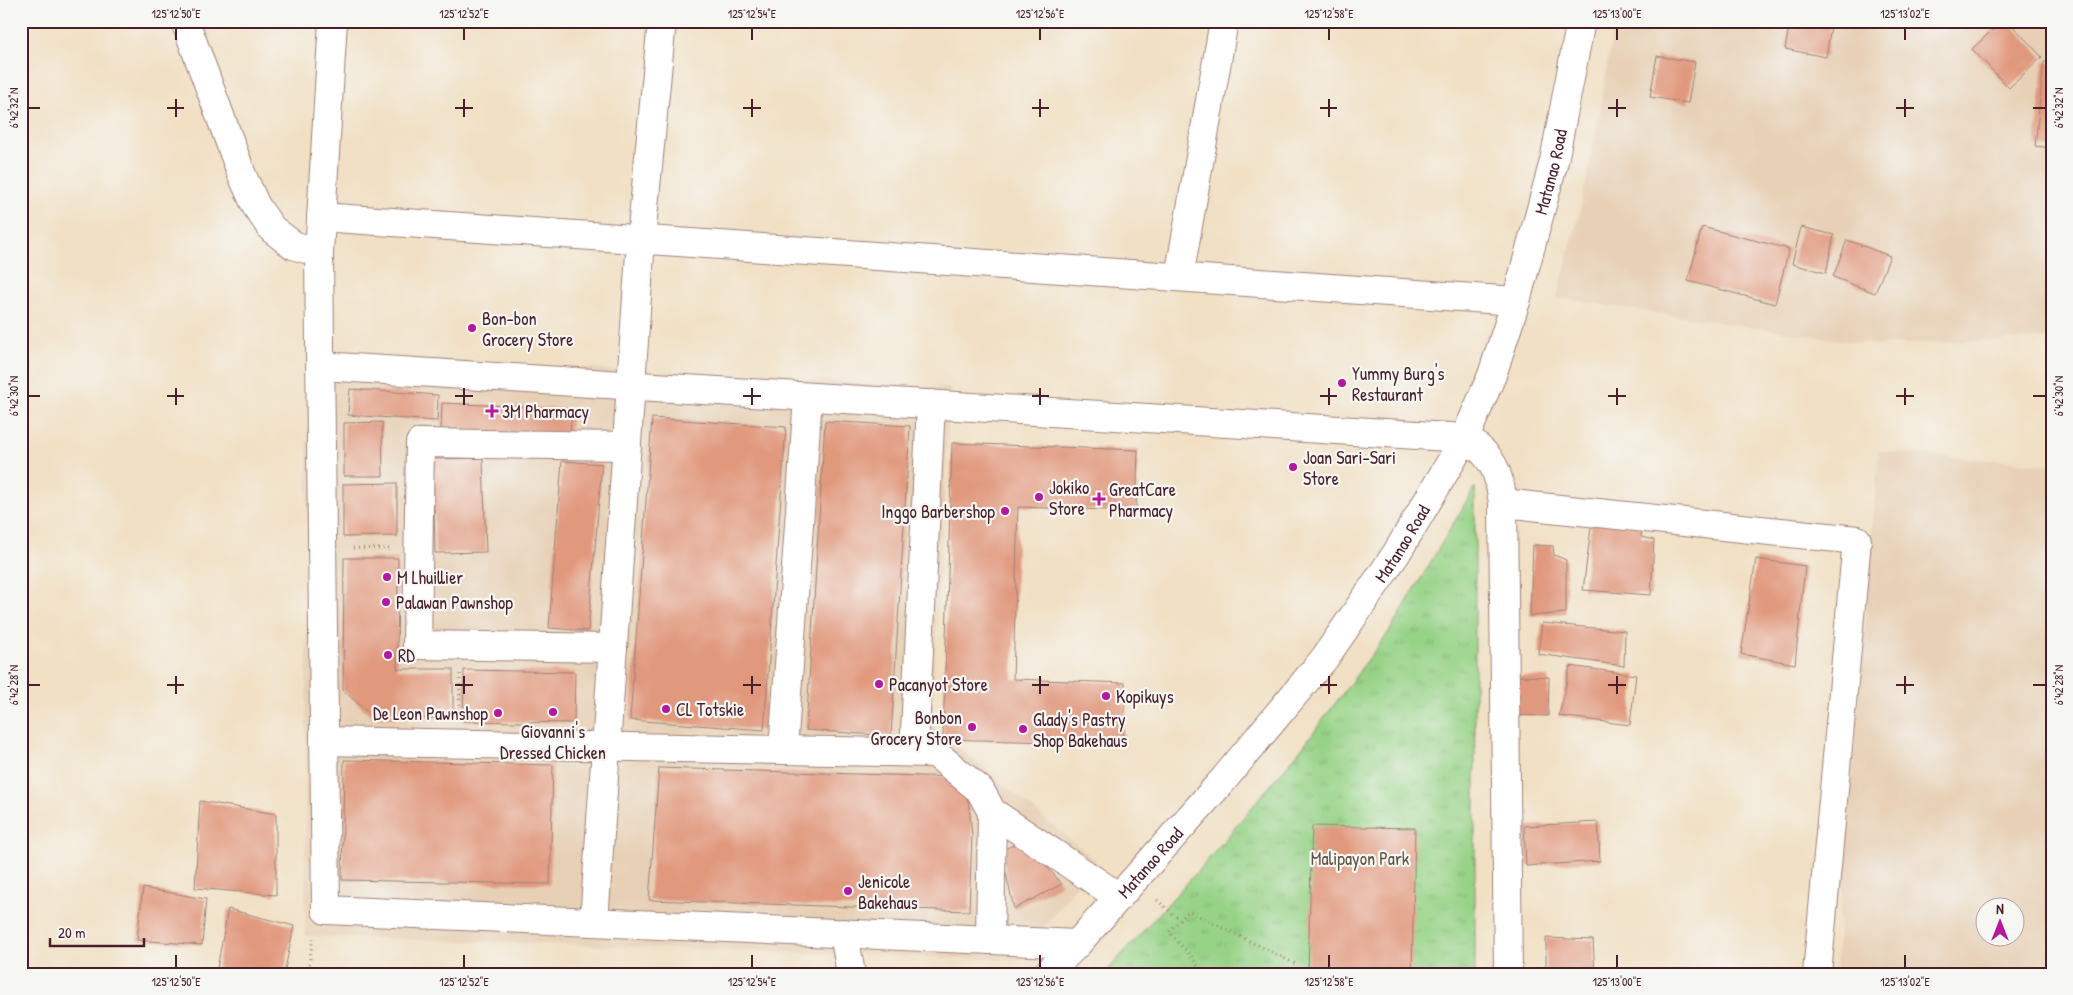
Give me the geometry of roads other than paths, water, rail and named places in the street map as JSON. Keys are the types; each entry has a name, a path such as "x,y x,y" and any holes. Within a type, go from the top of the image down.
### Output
{"street":[{"path":"185,21 242,175 256,206 272,228 292,245 320,253"},
{"path":"333,21 320,253 326,910 1077,944"},
{"path":"594,922 641,239 662,21"},
{"path":"1179,277 1224,21"},
{"name":"Matanao Road","path":"1047,974 1077,944 1224,779 1324,659 1396,554 1465,438 1492,375 1516,301 1554,160 1581,21"},
{"path":"321,217 1516,301"},
{"path":"320,366 1465,438 1479,446 1490,458 1500,482 1504,502 1508,974"},
{"path":"783,750 808,397"},
{"path":"914,752 931,404"},
{"path":"613,648 416,645 420,443 627,446"},
{"path":"1504,502 1857,540 1817,974"},
{"path":"324,741 935,753 980,790 992,812 1119,897"},
{"path":"990,940 992,812"},
{"path":"844,933 851,974"}],"place":[{"name":"Bon-bon Grocery Store","path":"472,328"},
{"name":"Yummy Burg's Restaurant","path":"1342,383"},
{"name":"3M Pharmacy","path":"492,411"},
{"name":"Joan Sari-Sari Store","path":"1293,467"},
{"name":"Jokiko Store","path":"1039,497"},
{"name":"GreatCare Pharmacy","path":"1099,499"},
{"name":"Inggo Barbershop","path":"1005,511"},
{"name":"M Lhuillier","path":"387,577"},
{"name":"Palawan Pawnshop","path":"386,602"},
{"name":"RD","path":"388,655"},
{"name":"Pacanyot Store","path":"879,684"},
{"name":"Kopikuys","path":"1106,696"},
{"name":"CL Totskie","path":"666,709"},
{"name":"Giovanni's Dressed Chicken","path":"553,712"},
{"name":"De Leon Pawnshop","path":"498,713"},
{"name":"Bonbon Grocery Store","path":"972,727"},
{"name":"Glady's Pastry Shop Bakehaus","path":"1023,729"},
{"name":"Jenicole Bakehaus","path":"848,891"}],"park label":[{"name":"Malipayon Park","path":"1360,858"}]}
